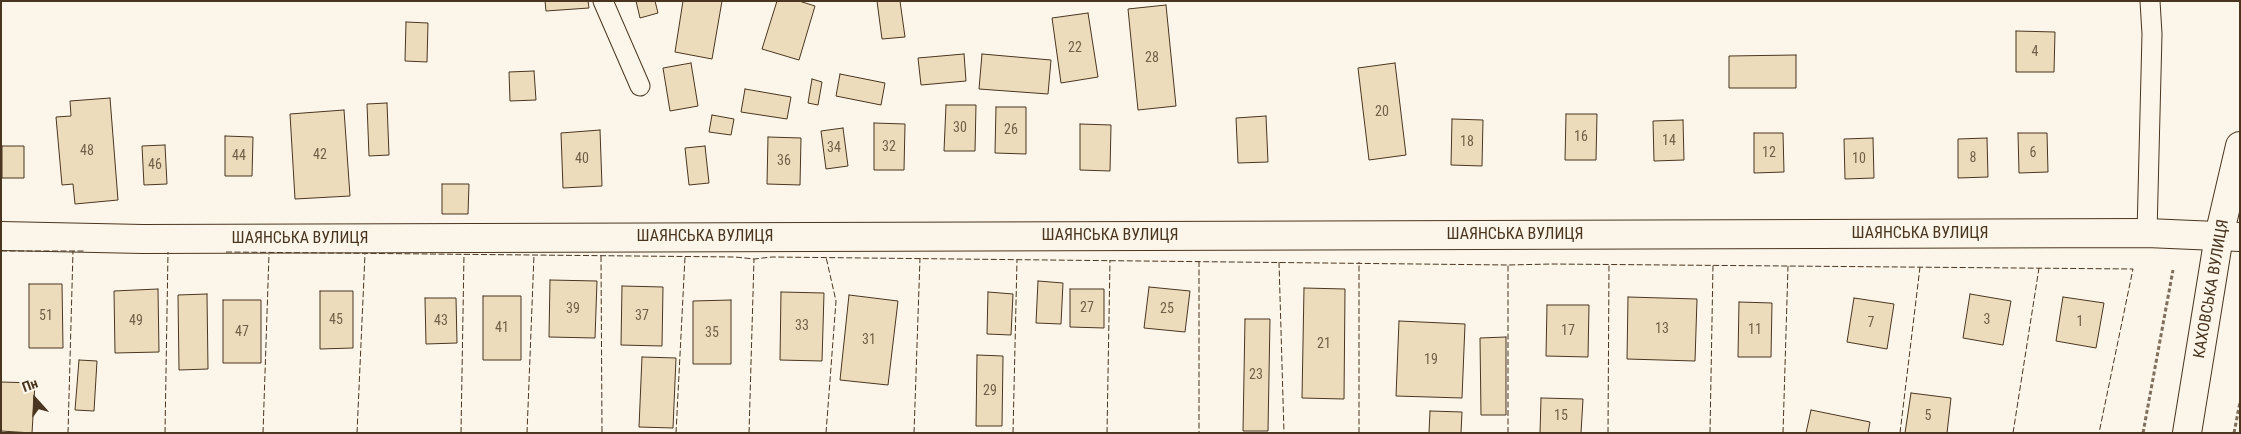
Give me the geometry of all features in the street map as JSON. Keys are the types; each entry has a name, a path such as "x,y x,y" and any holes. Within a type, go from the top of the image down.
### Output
{"street":[{"name":"КАХОВСЬКА ВУЛИЦЯ","path":"2187,433 2230,237 2240,146"},
{"name":"ШАЯНСЬКА ВУЛИЦЯ","path":"1,236 163,239 2147,233 2230,237"}],"lane":[{"path":"603,1 640,86"},
{"path":"2147,233 2152,34 2150,1"}],"path":[{"path":"2143,433 2180,235"},
{"path":"2234,433 2240,402"}],"building":[{"path":"545,1 588,1 589,8 546,11"},
{"path":"636,1 655,1 658,13 640,18"},
{"path":"683,1 722,1 712,59 675,52"},
{"path":"777,1 799,1 815,6 799,60 762,49"},
{"path":"877,1 900,1 905,37 882,39"},
{"path":"1166,5 1176,106 1138,110 1128,9"},
{"path":"1088,13 1098,77 1061,83 1052,18"},
{"path":"406,22 428,23 427,62 405,61"},
{"path":"2016,31 2055,32 2054,72 2016,72"},
{"path":"964,54 966,81 921,85 918,58"},
{"path":"982,54 1051,60 1048,94 979,89"},
{"path":"1796,55 1796,88 1729,88 1729,56"},
{"path":"691,63 698,106 670,111 663,68"},
{"path":"1395,63 1406,155 1369,160 1358,68"},
{"path":"534,71 536,100 510,101 509,72"},
{"path":"840,74 885,83 881,105 836,96"},
{"path":"812,79 822,82 818,105 808,103"},
{"path":"745,89 791,97 787,119 741,112"},
{"path":"110,98 118,200 75,204 73,184 62,185 56,117 71,116 70,101"},
{"path":"387,103 389,155 369,156 367,104"},
{"path":"946,105 976,105 975,151 944,151"},
{"path":"996,107 1026,107 1026,154 995,153"},
{"path":"344,110 350,196 295,199 290,114"},
{"path":"1566,114 1597,114 1596,160 1565,160"},
{"path":"712,115 734,119 731,135 709,132"},
{"path":"1266,116 1268,162 1238,163 1236,118"},
{"path":"1452,119 1483,120 1482,166 1451,165"},
{"path":"1683,120 1684,160 1654,161 1653,121"},
{"path":"874,123 905,124 904,170 874,170"},
{"path":"1080,124 1111,125 1110,171 1080,170"},
{"path":"843,128 848,166 826,169 821,131"},
{"path":"600,130 602,186 563,188 561,133"},
{"path":"1754,133 1783,133 1784,172 1754,173"},
{"path":"2018,133 2047,133 2048,172 2019,173"},
{"path":"225,136 253,137 252,176 225,176"},
{"path":"768,137 801,138 800,185 767,184"},
{"path":"1873,138 1874,178 1845,179 1844,139"},
{"path":"1987,138 1988,177 1958,178 1958,139"},
{"path":"165,145 167,184 144,185 142,146"},
{"path":"2,146 24,146 24,178 2,178"},
{"path":"705,146 709,183 689,185 685,148"},
{"path":"442,184 469,184 468,214 442,214"},
{"path":"550,280 597,281 595,338 549,337"},
{"path":"1038,281 1063,283 1061,324 1036,323"},
{"path":"29,284 62,284 63,348 29,348"},
{"path":"622,286 663,287 662,346 621,345"},
{"path":"1149,287 1190,291 1185,332 1144,328"},
{"path":"1304,288 1345,289 1344,399 1302,398"},
{"path":"158,289 159,352 115,353 114,291"},
{"path":"1070,289 1104,289 1104,328 1070,327"},
{"path":"320,291 353,291 353,348 320,349"},
{"path":"781,292 824,293 822,361 780,360"},
{"path":"988,292 1013,294 1011,335 987,334"},
{"path":"207,294 208,369 179,370 178,295"},
{"path":"1970,294 2011,301 2003,345 1963,338"},
{"path":"849,295 898,301 888,385 840,380"},
{"path":"483,296 521,296 521,360 483,360"},
{"path":"1628,297 1697,299 1695,361 1627,359"},
{"path":"2063,297 2104,303 2096,348 2056,341"},
{"path":"425,298 456,298 457,343 426,344"},
{"path":"1854,298 1894,304 1887,349 1847,342"},
{"path":"223,300 261,300 261,363 223,363"},
{"path":"731,300 731,364 693,364 693,301"},
{"path":"1739,302 1772,303 1771,357 1738,357"},
{"path":"1547,305 1589,305 1588,357 1546,356"},
{"path":"1245,319 1270,319 1268,431 1243,431"},
{"path":"1399,321 1465,324 1462,398 1396,396"},
{"path":"1506,337 1506,415 1481,415 1480,338"},
{"path":"977,355 1003,356 1002,426 976,426"},
{"path":"642,357 676,358 673,428 639,427"},
{"path":"79,360 97,361 94,411 75,410"},
{"path":"1,382 35,383 32,433 1,431"},
{"path":"1911,393 1951,398 1947,433 1905,433"},
{"path":"1541,398 1583,399 1581,433 1540,433"},
{"path":"1811,410 1870,422 1868,433 1806,433"},
{"path":"1430,411 1462,412 1461,433 1429,433"}],"fence":[{"path":"1,251 86,251"},
{"path":"68,433 73,251"},
{"path":"165,433 168,252"},
{"path":"226,252 735,257 754,259 772,257 1508,265 2133,269 2099,433"},
{"path":"263,433 269,254"},
{"path":"357,433 365,254"},
{"path":"461,433 464,254"},
{"path":"527,433 534,255"},
{"path":"601,256 602,433"},
{"path":"676,433 685,257"},
{"path":"826,257 836,301 826,433"},
{"path":"914,433 920,258"},
{"path":"749,433 754,259"},
{"path":"1013,433 1017,260"},
{"path":"1107,433 1110,260"},
{"path":"1199,261 1199,433"},
{"path":"1279,262 1284,433"},
{"path":"1359,262 1359,433"},
{"path":"1608,433 1609,264"},
{"path":"1508,265 1508,433"},
{"path":"1710,433 1713,265"},
{"path":"1783,433 1788,266"},
{"path":"1900,433 1920,267"},
{"path":"2013,433 2039,268"}]}
